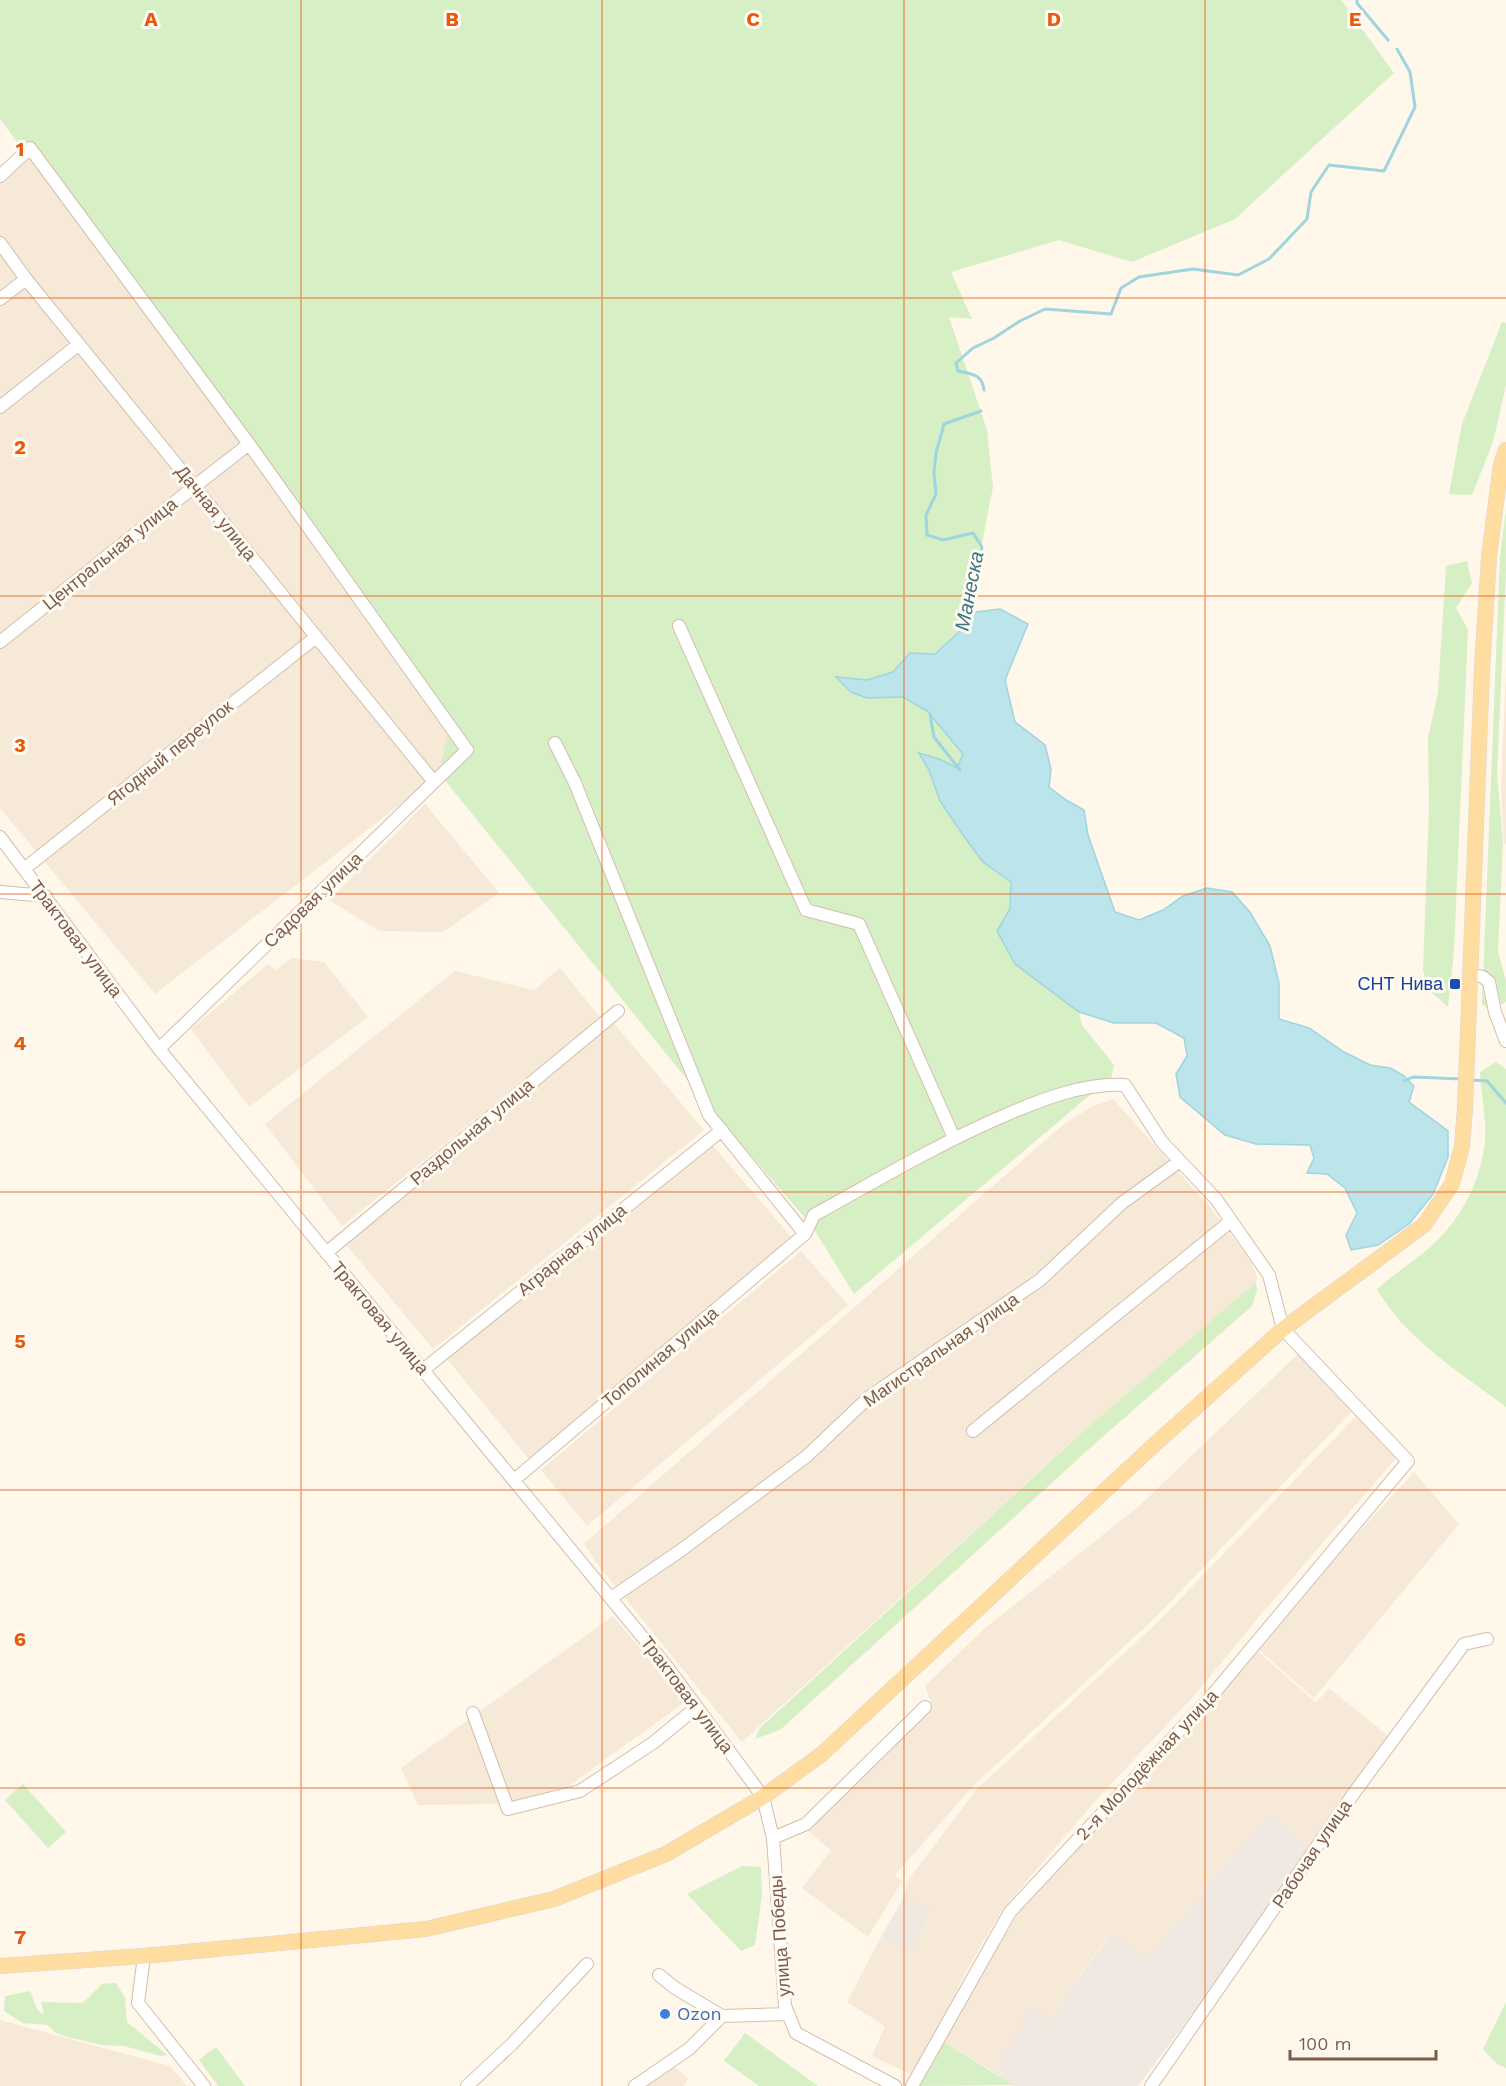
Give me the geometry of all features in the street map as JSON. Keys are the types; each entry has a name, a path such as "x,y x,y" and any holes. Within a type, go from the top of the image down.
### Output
{"main road":[{"path":"0,1966 144,1956 426,1929 554,1899 666,1854 764,1797 822,1754 1154,1445 1283,1329 1424,1225 1452,1184 1462,1146 1482,669 1489,557 1501,464 1506,450"}],"street":[{"path":"0,176 30,148 249,444"},
{"name":"Дачная улица","path":"0,243 78,344 434,782"},
{"path":"0,299 26,279"},
{"path":"0,407 78,344"},
{"name":"Центральная улица","path":"0,642 249,444"},
{"name":"Садовая улица","path":"159,1049 467,750 249,444"},
{"path":"679,626 806,910 859,924 954,1138"},
{"name":"Ягодный переулок","path":"24,869 316,637"},
{"path":"555,743 575,783 710,1115 805,1234"},
{"name":"Трактовая улица","path":"0,837 159,1049 668,1668 764,1797"},
{"path":"0,892 46,896"},
{"path":"1470,974 1483,977 1489,982 1495,1012 1506,1041"},
{"name":"Раздольная улица","path":"326,1253 618,1011"},
{"name":"Тополиная улица","path":"514,1480 805,1234 814,1215 954,1138 1049,1096 1110,1084 1125,1085 1162,1142 1180,1161"},
{"name":"Аграрная улица","path":"423,1370 722,1130"},
{"path":"1180,1161 1216,1199 1269,1275 1283,1329"},
{"name":"Магистральная улица","path":"611,1598 681,1551 807,1456 869,1397 1040,1280 1122,1203 1180,1161"},
{"path":"973,1431 1231,1221"},
{"name":"2-я Молодёжная улица","path":"912,2086 1010,1912 1209,1699 1408,1461 1283,1329"},
{"name":"Рабочая улица","path":"1151,2086 1354,1793 1464,1644 1487,1639"},
{"path":"473,1713 508,1809 580,1791 653,1743 697,1707"},
{"path":"773,1838 806,1824 925,1707"},
{"name":"улица Победы","path":"764,1797 773,1838 785,2006 796,2033 895,2086"},
{"path":"144,1956 138,2003 204,2086"},
{"path":"467,2086 512,2044 587,1964"},
{"path":"659,1975 675,1988 722,2016 788,2014"},
{"path":"635,2086 689,2049 722,2016"}],"shaded area":[{"path":"29,139 473,748 155,994 0,808 0,182"},
{"path":"1506,667 1506,844 1504,845 1501,790"},
{"path":"425,804 499,893 443,932 379,931 329,900"},
{"path":"292,958 324,962 368,1017 249,1107 191,1029 268,964 275,970"},
{"path":"560,968 601,1018 342,1226 265,1124 455,971 534,990"},
{"path":"612,1021 704,1130 433,1349 344,1242"},
{"path":"1113,1099 1210,1207 1252,1263 1257,1277 1256,1282 1086,1429 742,1742 598,1565 584,1544 1064,1124 1091,1107"},
{"path":"713,1146 793,1239 529,1459 446,1358"},
{"path":"801,1251 848,1305 587,1526 541,1470"},
{"path":"1299,1353 1353,1410 1155,1618 975,1784 895,1875 902,1881 868,1937 802,1888 831,1850 808,1831 815,1818 933,1708 925,1686 984,1629 1138,1507"},
{"path":"1357,1415 1397,1457 1193,1697 1096,1800 1002,1910 969,1966 914,2076 872,2056 885,2026 847,2002 881,1937 911,1950 933,1912 904,1897 908,1880 977,1789 1158,1622"},
{"path":"1414,1472 1459,1524 1314,1698 1257,1648 1294,1603"},
{"path":"613,1616 685,1702 567,1787 503,1804 418,1805 401,1768"},
{"path":"1255,1649 1316,1703 1329,1688 1390,1737 1314,1852 1271,1811 1145,1959 1109,1934 1049,2020 1032,2008 994,2072 942,2041 1018,1914 1211,1701"},
{"path":"1271,1811 1314,1852 1138,2086 1012,2086 994,2072 1032,2007 1049,2020 1110,1934 1146,1958"},
{"path":"904,1897 933,1911 911,1951 881,1937"},
{"path":"0,2020 170,2066 187,2086 0,2086"},
{"path":"671,2064 688,2078 684,2086 641,2086"}],"green space":[{"path":"0,0 1341,0 1394,73 1235,219 1132,262 1059,240 951,272 972,319 949,317 987,430 993,487 979,558 957,634 935,654 910,653 894,672 867,680 836,678 867,698 903,697 927,711 963,754 958,768 942,760 920,754 929,770 940,801 983,862 1011,882 1010,909 997,931 1015,964 1079,1012 1082,1025 1114,1065 1110,1084 1090,1095 854,1294 812,1226 710,1108 439,773 449,727 0,119"},
{"path":"1502,322 1506,323 1506,385 1493,442 1472,495 1449,494 1462,424"},
{"path":"1506,510 1506,571 1497,773 1503,842 1498,951 1506,981 1506,1002 1490,1009 1482,1004 1500,556"},
{"path":"1467,561 1472,583 1456,608 1468,630 1454,951 1448,1007 1428,989 1423,970 1429,809 1428,738 1438,692 1446,566"},
{"path":"1496,1062 1506,1069 1506,1407 1418,1340 1389,1307 1377,1289 1439,1239 1467,1201 1479,1172 1485,1141 1480,1072"},
{"path":"1256,1282 1257,1290 1252,1306 1099,1440 780,1730 755,1739 760,1728 1086,1429"},
{"path":"23,1784 66,1832 48,1848 5,1800"},
{"path":"742,1866 761,1867 762,1895 755,1945 741,1951 687,1894"},
{"path":"116,1983 125,1998 127,2022 167,2055 161,2056 124,2046 102,2045 68,2037 56,2033 48,2025 23,2023 4,2011 5,1996 30,1991 38,2011 44,2014 41,2002 83,2003 102,1984"},
{"path":"1506,2002 1506,2068 1497,2064 1483,2049"},
{"path":"745,2033 818,2086 759,2086 724,2061"},
{"path":"942,2041 1013,2085 918,2086"},
{"path":"216,2047 245,2086 218,2086 199,2060"}],"water":[{"path":"1000,609 1028,624 1005,680 1015,722 1045,745 1051,769 1049,787 1084,810 1088,835 1115,912 1139,920 1163,910 1183,896 1207,888 1232,892 1250,912 1270,946 1279,983 1279,1019 1309,1028 1344,1052 1370,1065 1390,1068 1403,1075 1414,1086 1409,1102 1448,1131 1448,1157 1433,1194 1409,1224 1378,1245 1351,1250 1346,1235 1357,1213 1345,1188 1327,1174 1307,1173 1314,1158 1310,1145 1256,1144 1225,1135 1180,1097 1176,1074 1187,1056 1184,1038 1156,1023 1114,1023 1079,1012 1015,964 997,931 1010,909 1011,882 983,862 963,835 940,801 929,770 919,753 942,760 957,768 963,754 927,711 903,697 867,698 851,692 836,677 867,680 893,672 910,653 935,654 976,612"}],"waterway":[{"name":"Манеска","path":"1357,0 1357,3 1388,40"},
{"name":"Манеска","path":"984,390 979,378 958,371 956,363 973,348 1020,321 1045,309 1111,314 1121,288 1139,277 1193,269 1238,275 1269,259 1307,219 1311,192 1329,165 1384,171 1415,107 1410,72 1397,49"},
{"name":"Манеска","path":"962,631 982,547 973,533 943,540 927,535 926,515 936,494 934,473 936,453 944,424 981,411"},
{"name":"Манеска","path":"930,714 934,737 960,770"},
{"name":"Манеска","path":"1404,1081 1413,1077 1462,1079"},
{"name":"Манеска","path":"1472,1080 1487,1081 1506,1103"}],"place":[{"name":"СНТ Нива","path":"1455,984"},
{"name":"Ozon","path":"665,2014"}]}
